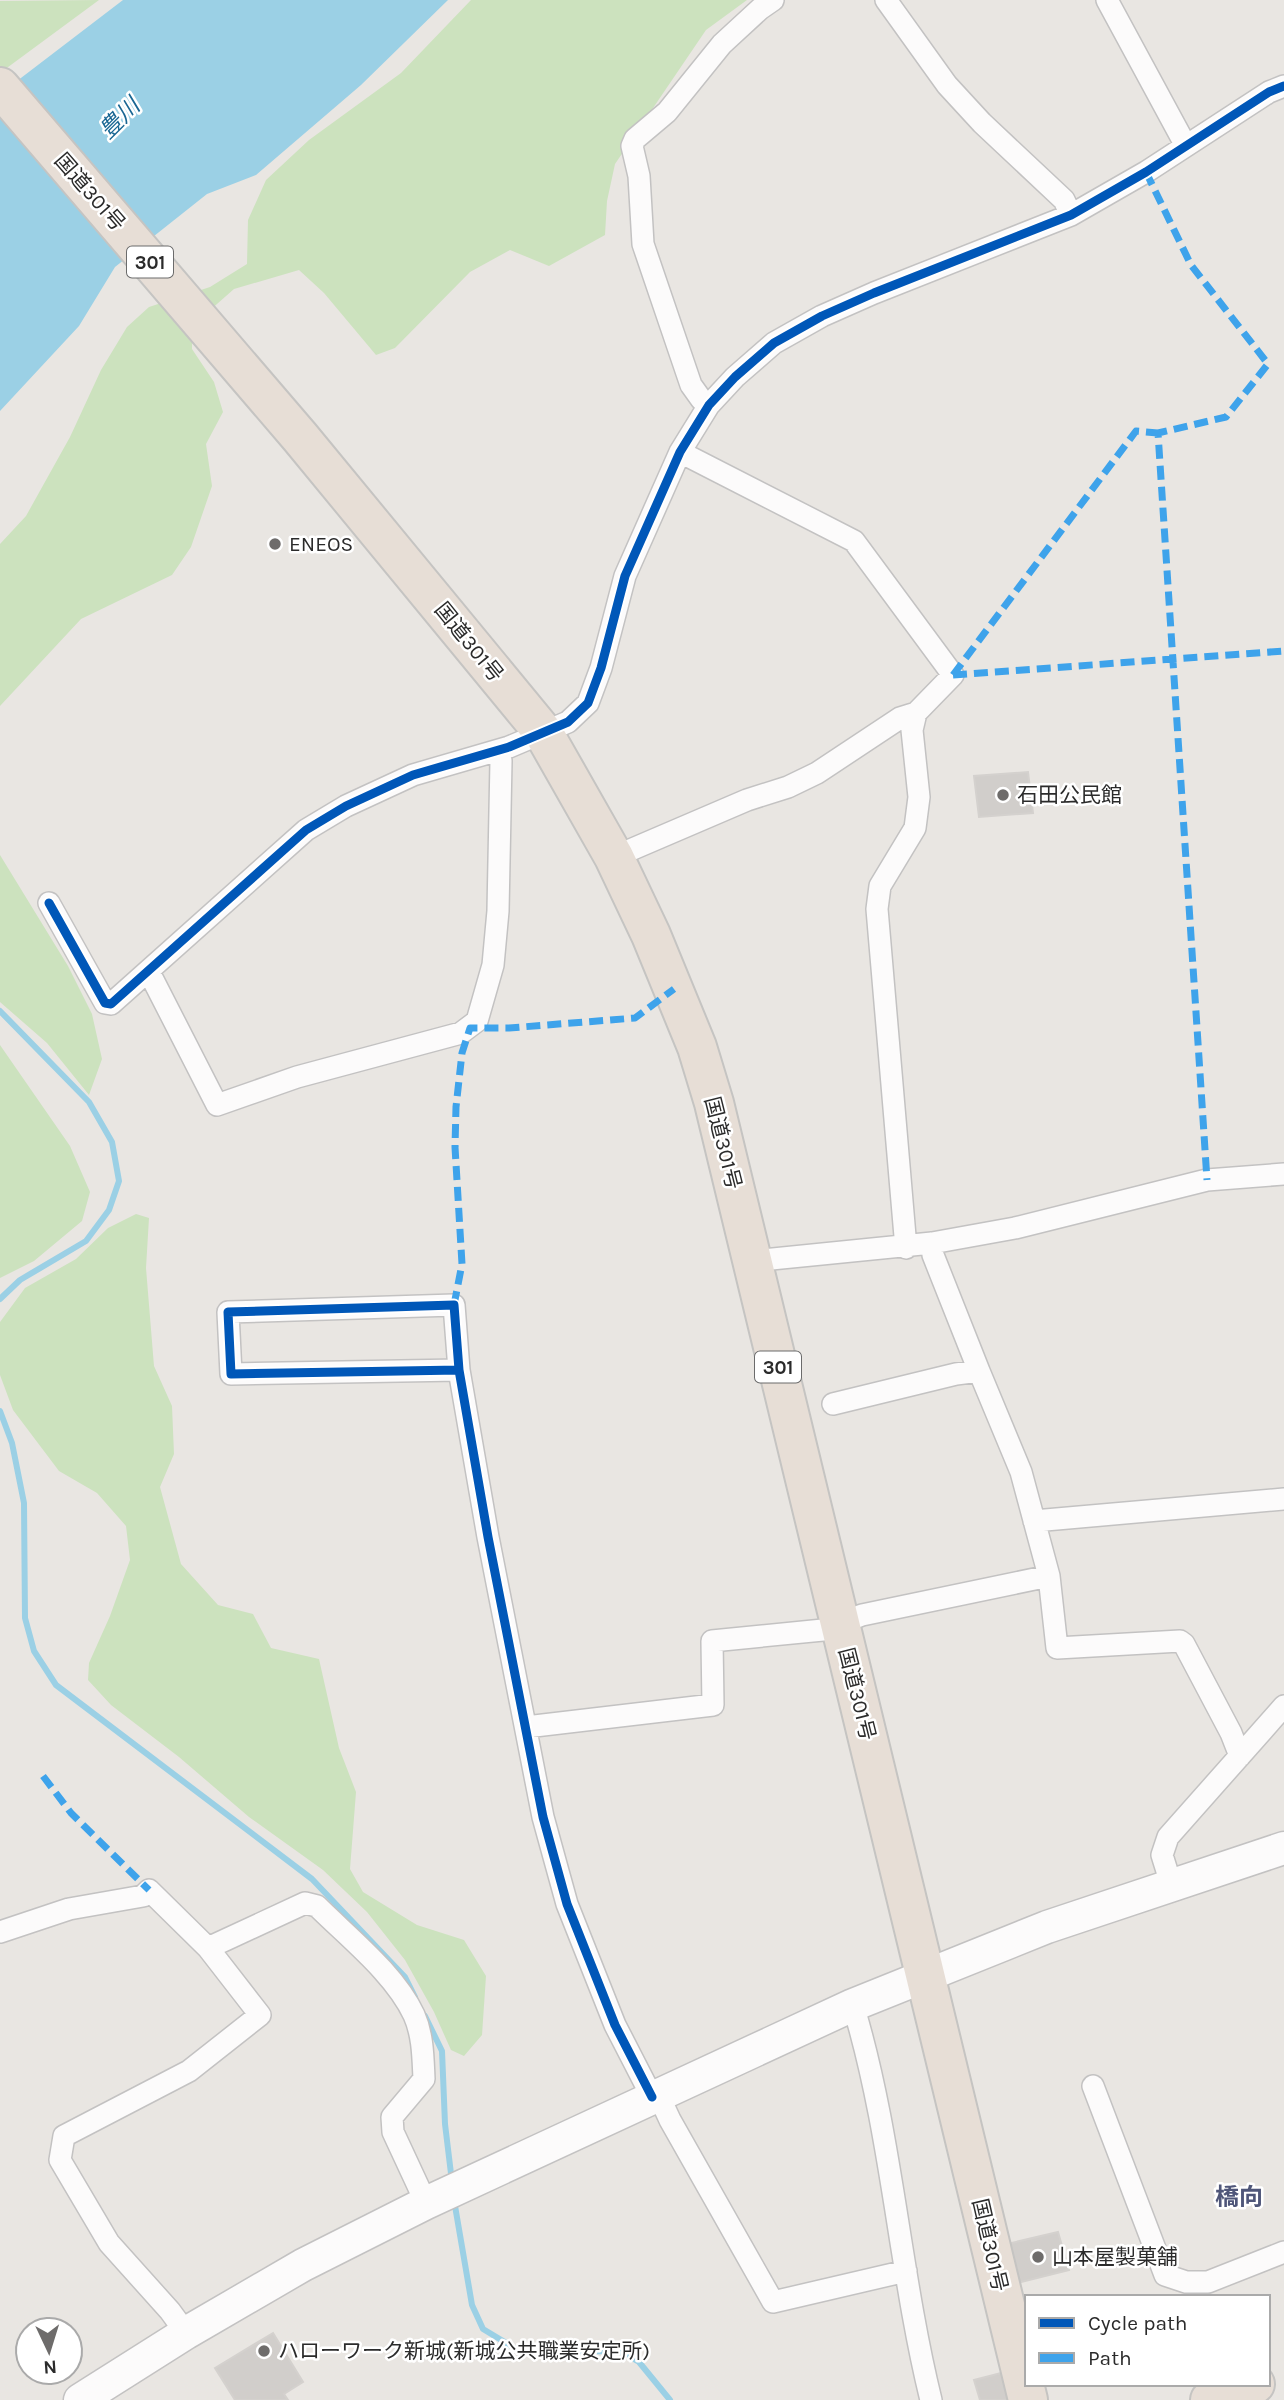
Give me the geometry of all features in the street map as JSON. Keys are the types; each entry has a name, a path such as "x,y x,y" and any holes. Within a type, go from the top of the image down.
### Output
{"highway":[{"name":"国道301号","path":"0,88 300,437 543,732 614,857 651,935 697,1047 714,1102 1028,2400"},
{"path":"1210,2400 1249,2386"}],"street":[{"path":"709,405 691,385 643,244 639,176 632,146 635,139 667,112 722,44 773,0"},
{"path":"886,0 947,85 982,123 1064,200 1070,215"},
{"path":"1107,0 1186,146"},
{"path":"49,903 105,1003 111,1004 306,830 346,806 413,775 499,750 568,722 588,703 601,668 625,576 680,452 709,405 734,377 775,343 822,316 1070,215 1186,146 1269,92 1284,86"},
{"path":"614,857 817,773 900,718 916,713 953,675 854,541 680,452"},
{"path":"906,1248 877,909 880,886 915,828 919,797 912,730 916,713"},
{"path":"149,972 218,1105 297,1077 461,1033 470,1028 477,1021 493,965 498,911 499,750"},
{"path":"752,1261 906,1248 1015,1228 1207,1180 1284,1174"},
{"path":"932,1243 933,1255 1021,1472 1049,1576 1057,1648 1180,1640 1231,1733 1240,1756"},
{"path":"459,1370 230,1374 228,1312 454,1305 459,1370 542,1816 566,1904 615,2025 773,2302 906,2271"},
{"path":"833,1404 956,1374 979,1371"},
{"path":"1034,1521 1284,1499"},
{"path":"526,1727 713,1705 712,1641 823,1630 862,1615 1049,1576"},
{"path":"1171,1884 1163,1855 1168,1838 1284,1706"},
{"path":"80,2400 186,2333 303,2265 444,2195 853,2005 926,1973 1047,1927 1171,1884 1283,1851"},
{"path":"0,1932 69,1909 143,1896 149,1890 208,1948 260,2015 189,2071 64,2136 60,2160 109,2243 170,2311 186,2333"},
{"path":"208,1948 305,1903 317,1906 398,1988 414,2016 421,2039 424,2079 392,2117 393,2132 444,2195"},
{"path":"853,2005 891,2170 916,2341 931,2400"},
{"path":"1093,2086 1165,2275 1186,2281 1208,2282 1284,2252"}],"green space":[{"path":"99,0 0,73 0,1"},
{"path":"471,0 747,0 706,30 615,164 607,201 605,235 549,266 510,250 470,272 395,348 376,355 324,293 299,270 234,289 192,326 192,349 214,382 223,412 206,444 212,486 191,547 172,575 81,619 0,706 0,544 26,516 70,437 101,370 127,327 149,307 210,287 247,264 248,220 266,180 309,140 401,73"},
{"path":"0,855 68,966 92,1014 102,1059 89,1095 47,1043 0,1002"},
{"path":"0,1045 70,1146 90,1192 82,1221 34,1261 0,1278"},
{"path":"136,1214 149,1218 146,1268 154,1366 172,1406 174,1454 160,1487 181,1564 218,1605 253,1614 271,1648 319,1659 339,1748 356,1792 350,1869 363,1892 417,1925 464,1940 486,1976 482,2035 464,2056 451,2050 434,2012 405,1960 367,1912 323,1870 249,1817 179,1757 111,1705 88,1680 89,1663 110,1616 130,1560 126,1526 97,1493 59,1471 13,1410 0,1375 0,1322 25,1288 76,1259 108,1228"}],"water":[{"name":"豊川","path":"123,0 448,0 361,85 256,175 207,194 115,267 79,326 0,411 0,94"}],"building":[{"name":"石田公民館","path":"1028,772 1033,813 979,817 974,776"},
{"name":"山本屋製菓舗","path":"1058,2232 1069,2270 1017,2283 1007,2244"},
{"name":"ハローワーク新城(新城公共職業安定所)","path":"273,2333 303,2382 284,2394 288,2400 235,2400 215,2368"},
{"path":"1009,2371 1017,2400 980,2400 974,2380"}],"waterway":[{"path":"0,1011 89,1102 112,1142 119,1181 109,1210 86,1241 20,1280 0,1299"},
{"path":"0,1411 12,1443 24,1503 25,1618 34,1651 56,1685 312,1879 405,1977 415,1997"},
{"path":"425,2016 442,2051 445,2124 452,2182"},
{"path":"454,2200 472,2305 483,2329 521,2352 620,2351 639,2362 670,2400"}],"marked path":[{"path":"1146,172 1191,265 1268,364 1226,417 1158,433 1207,1180"},
{"path":"953,675 1136,431 1158,433"},
{"path":"953,675 1284,651"},
{"path":"454,1305 462,1264 455,1147 456,1107 462,1053 470,1028 509,1028 635,1018 674,989"},
{"path":"43,1776 71,1813 149,1890"}],"cycle path":[{"path":"49,903 105,1003 111,1004 306,830 346,806 413,775 509,747 568,722 588,703 601,668 625,576 680,452 709,405 735,377 774,343 822,316 1071,215 1146,172 1269,92 1284,86"},
{"path":"459,1370 231,1374 228,1312 454,1305 459,1370 488,1537 543,1817 567,1904 615,2025 652,2097"}],"place":[{"name":"ENEOS","path":"275,544"},
{"name":"石田公民館","path":"1003,795"},
{"name":"山本屋製菓舗","path":"1038,2257"},
{"name":"ハローワーク新城(新城公共職業安定所)","path":"264,2351"}],"district":[{"name":"橋向","path":"1239,2197"}]}
